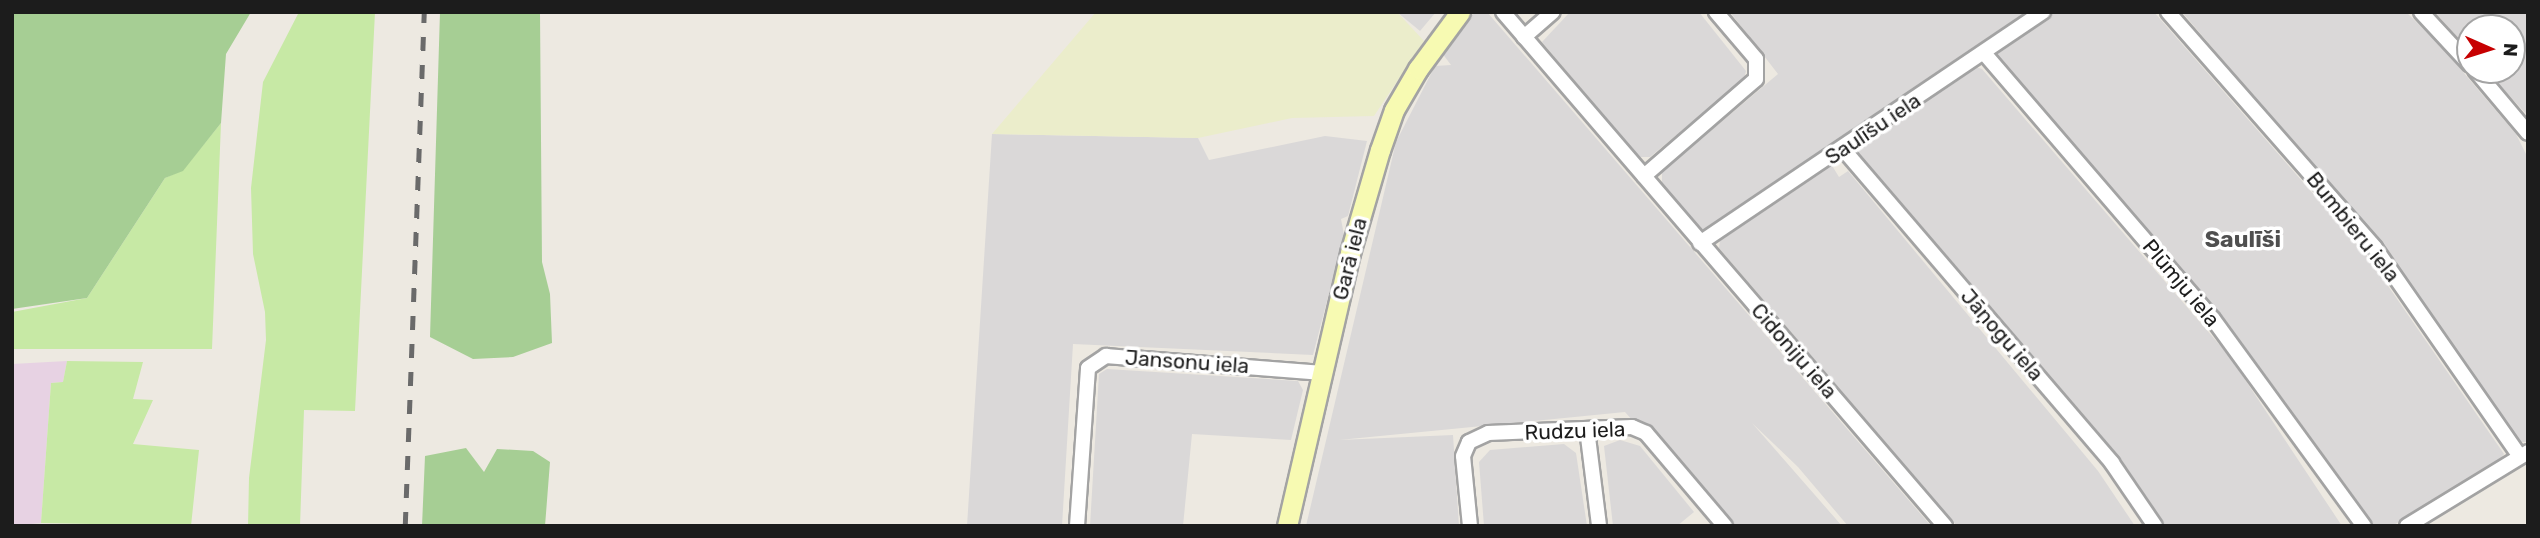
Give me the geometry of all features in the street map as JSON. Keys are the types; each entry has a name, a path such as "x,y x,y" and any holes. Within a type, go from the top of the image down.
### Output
{"street":[{"name":"Garā iela","path":"1287,526 1350,253 1394,110 1460,12"},
{"name":"Cidoniju iela","path":"1503,12 1945,526"},
{"path":"1524,37 1553,12"},
{"path":"1644,176 1756,79 1756,59 1716,12"},
{"name":"Saulīšu iela","path":"1700,243 1844,150 2043,12"},
{"name":"Bumbieru iela","path":"2168,12 2375,248 2524,454"},
{"path":"2421,12 2456,50"},
{"name":"Plūmju iela","path":"1984,52 2213,319 2364,526"},
{"path":"2487,84 2528,133"},
{"name":"Jāņogu iela","path":"1844,150 2112,463 2155,526"},
{"name":"Jansonu iela","path":"1077,526 1088,368 1106,356 1322,373"},
{"name":"Rudzu iela","path":"1470,526 1463,456 1469,442 1488,433 1632,427 1646,433 1725,526"},
{"path":"1587,429 1598,526"},
{"path":"2407,526 2524,454"}],"shaded area":[{"path":"1397,12 1436,12 1420,31"},
{"path":"1475,12 1487,12 1931,526 1848,526 1798,467 1752,423 1842,526 1725,526 1625,412 1339,440 1453,435 1459,526 1306,526 1396,142 1435,66 1451,65 1442,53"},
{"path":"1570,12 1699,12 1746,71 1744,79 1650,157 1639,157 1542,42"},
{"path":"1730,12 2029,12 1709,231 1700,229 1662,183 1662,172 1778,74"},
{"path":"2051,12 2154,12 2366,254 2504,454 2497,463 2392,526 2373,526 1998,56 1995,49"},
{"path":"2182,12 2406,12 2456,64 2456,84 2473,84 2516,134 2528,158 2528,442 2521,442 2384,249"},
{"path":"2435,12 2528,12 2528,116 2499,84 2526,84 2526,14 2456,14 2456,36"},
{"path":"1973,66 1982,69 2230,357 2342,526 2165,526 2119,459 1856,152"},
{"path":"992,134 1198,138 1209,160 1325,136 1367,141 1348,216 1341,219 1344,235 1313,355 1073,344 1062,526 967,526"},
{"path":"1831,164 1839,177 1848,171 2098,471 2135,526 1957,526 1719,248 1720,241"},
{"path":"67,361 63,382 51,383 41,523 12,526 12,364"},
{"path":"1107,369 1298,381 1303,390 1291,440 1192,434 1183,526 1090,526 1099,374"},
{"path":"1620,440 1640,446 1694,512 1677,526 1613,526 1604,446"},
{"path":"1564,444 1576,453 1587,526 1484,526 1479,462 1490,450"}],"green space":[{"path":"12,12 251,12 226,54 221,123 183,171 165,178 87,298 12,309"},
{"path":"299,12 375,12 355,411 304,410 300,526 248,526 249,478 266,340 265,312 253,254 251,188 263,82"},
{"path":"440,12 540,12 542,262 550,294 552,343 513,357 473,359 430,337"},
{"path":"1096,12 1397,12 1424,41 1374,116 1292,118 1198,138 992,134"},
{"path":"221,123 212,349 12,349 12,312 87,298 165,178 183,170"},
{"path":"67,361 143,362 133,399 153,400 133,444 199,450 191,526 41,523 51,383 63,382"},
{"path":"466,448 484,472 497,449 533,451 550,462 545,526 422,526 425,456"}],"railway":[{"path":"405,526 424,12"}],"district":[{"name":"Saulīši","path":"2243,239"}]}
